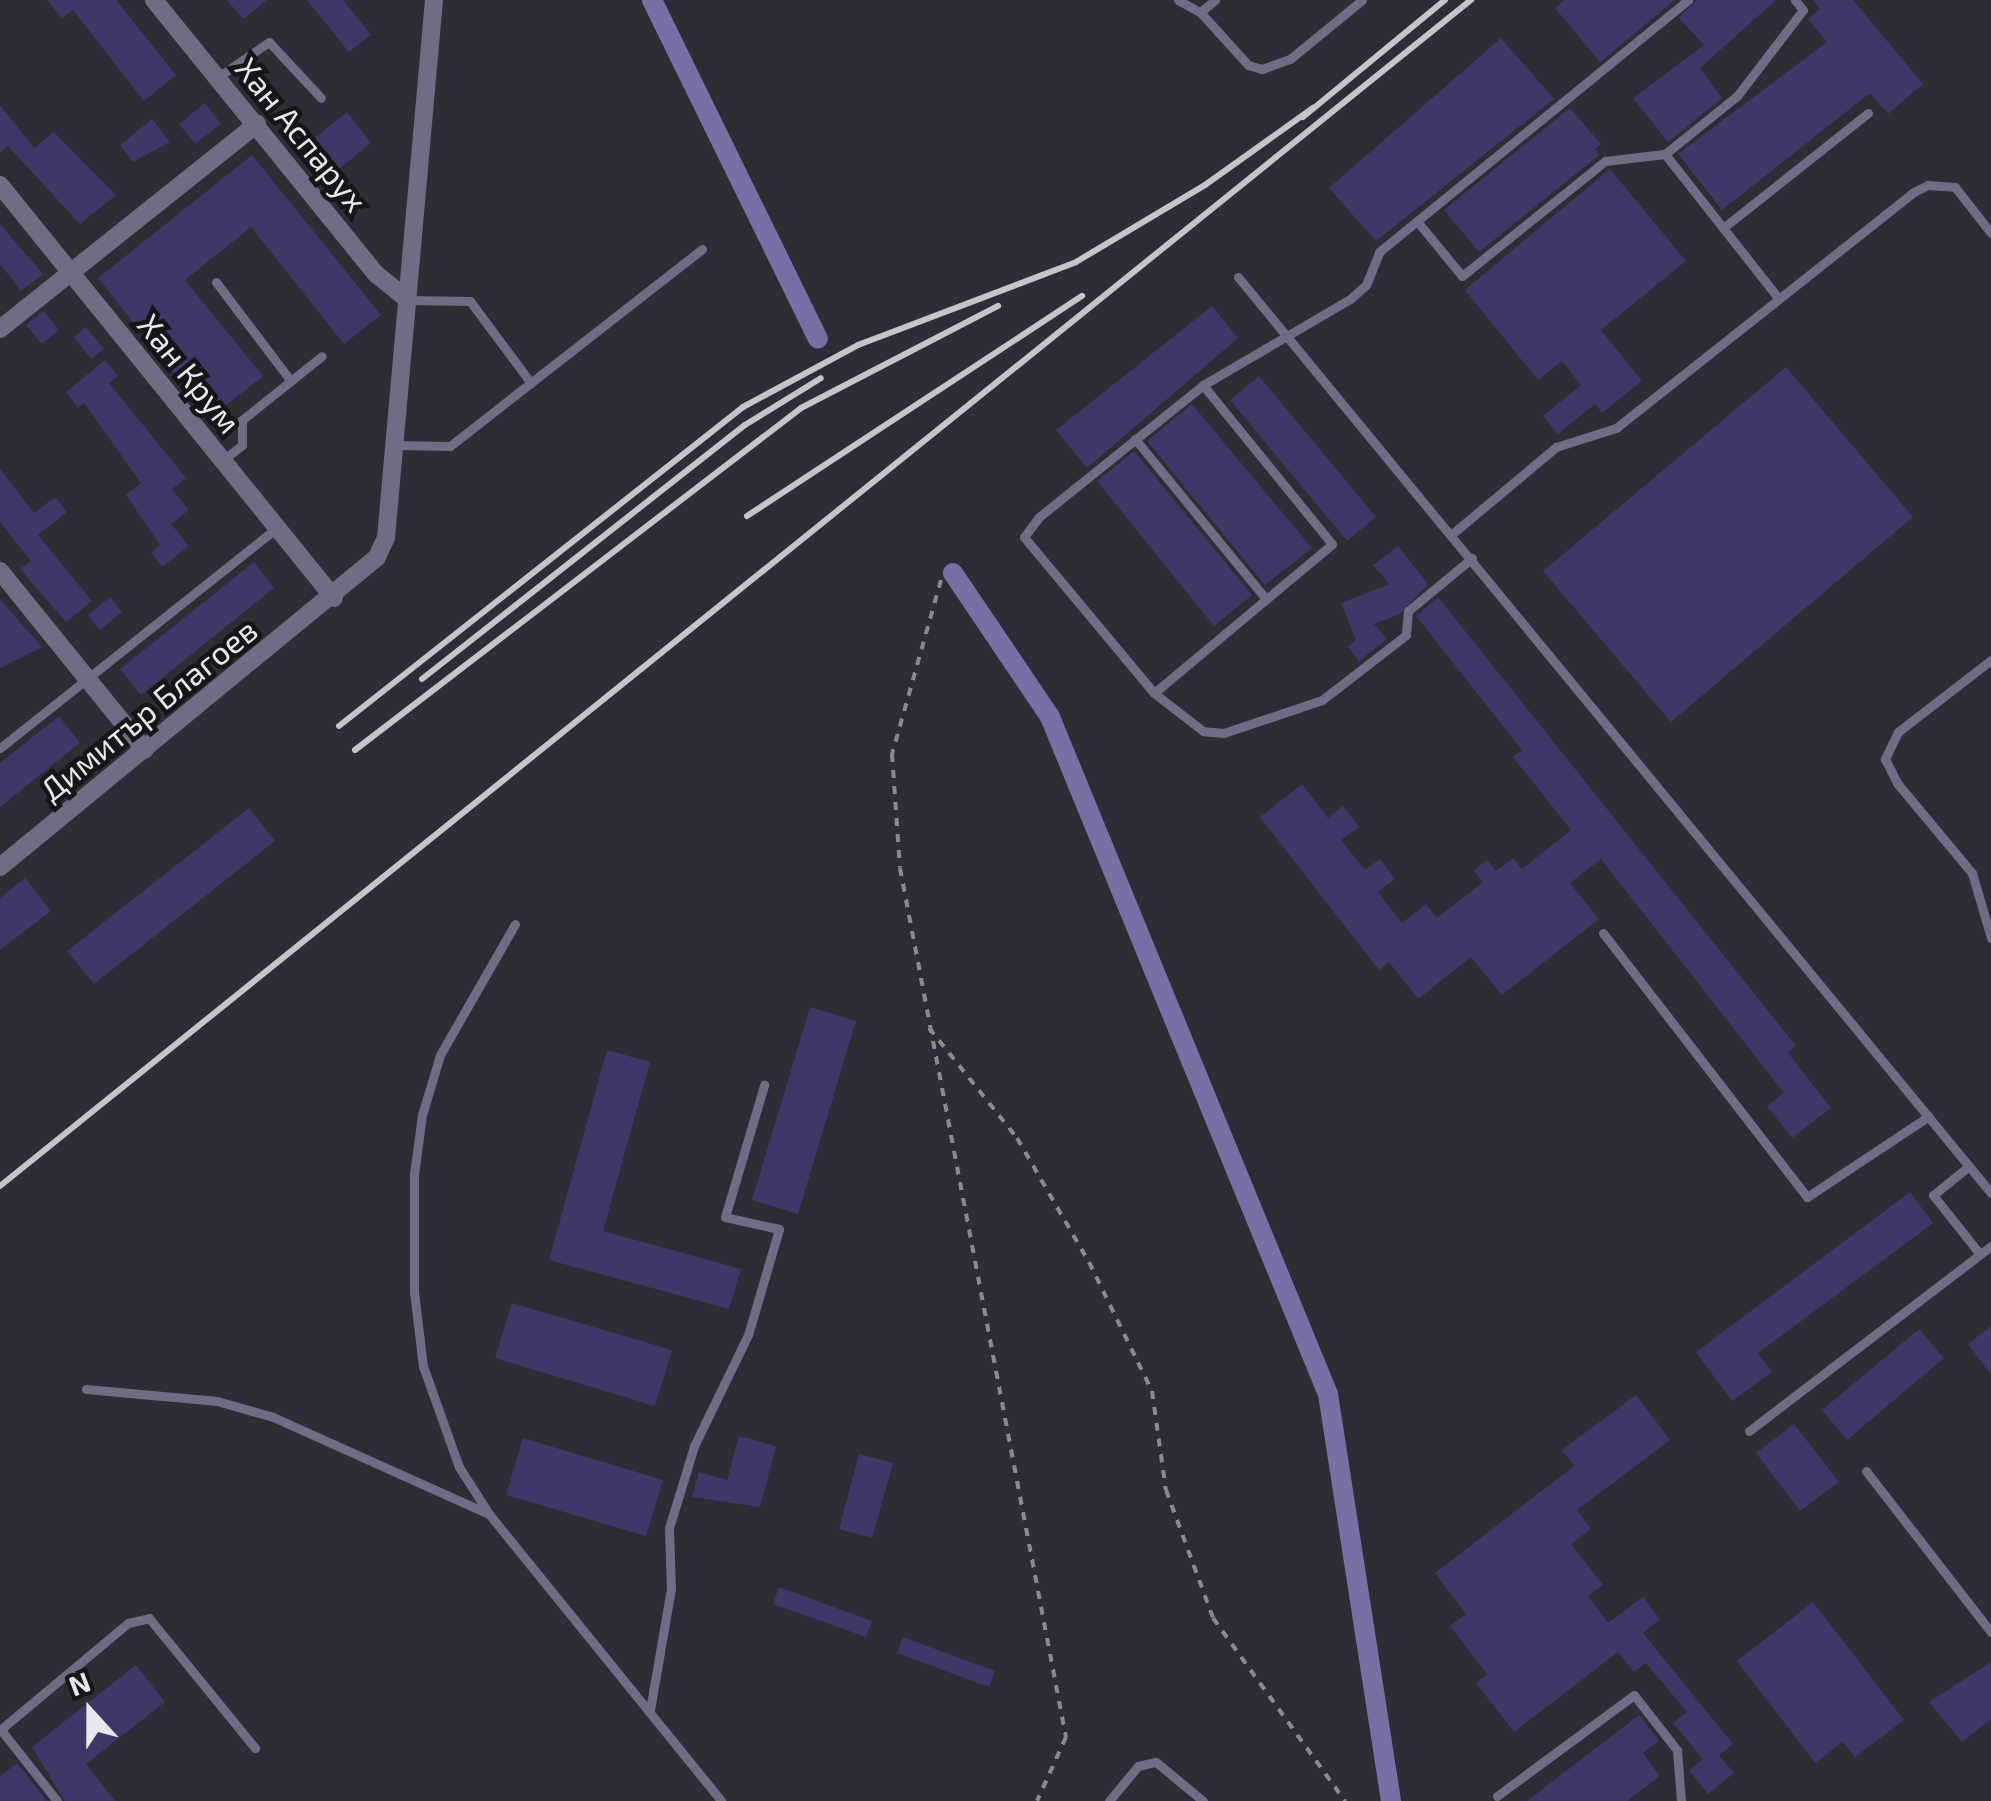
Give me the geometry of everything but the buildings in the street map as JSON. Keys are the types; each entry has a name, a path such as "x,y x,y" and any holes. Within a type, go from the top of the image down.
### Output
{"street":[{"name":"Хан Аспарух","path":"154,0 376,274 408,300"},
{"name":"Димитър Благоев","path":"0,866 334,598 370,565 386,538 434,0"},
{"path":"0,329 256,124"},
{"name":"Хан Крум","path":"0,186 334,598"},
{"path":"0,571 145,750"}],"lane":[{"path":"1178,0 1200,12 1248,65 1262,69 1290,60 1362,0"},
{"path":"1200,12 1215,0"},
{"path":"1472,558 1408,611 1406,636 1322,700 1224,733 1203,731 1154,692 1024,537 1039,517 1203,385 1350,299 1366,285 1379,252 1688,0"},
{"path":"1417,221 1462,276 1605,161 1665,154 1737,96 1803,10 1795,0"},
{"path":"218,78 269,42 321,98"},
{"path":"1723,228 1868,113"},
{"path":"1665,154 1779,299"},
{"path":"1452,534 1556,447 1616,428 1928,185 1955,187 1991,232"},
{"path":"394,445 450,446 702,249"},
{"path":"1238,277 1991,1193"},
{"path":"216,282 291,381"},
{"path":"408,300 470,302 531,382"},
{"path":"222,461 242,445 242,420 322,356"},
{"path":"1154,692 1332,544 1203,385"},
{"path":"1135,439 1266,599"},
{"path":"0,748 277,528"},
{"path":"1991,660 1898,732 1885,758 1897,783 1972,873 1991,938"},
{"path":"515,924 440,1054 414,1174 414,1292 423,1366 459,1467 489,1514 722,1801"},
{"path":"1602,934 1806,1197 1929,1116"},
{"path":"650,1710 671,1589 669,1528 694,1446 748,1334 778,1229 725,1217 764,1085"},
{"path":"1969,1166 1933,1195 1980,1254"},
{"path":"1749,1431 1991,1246"},
{"path":"86,1389 172,1394 274,1417 489,1514"},
{"path":"1866,1471 1991,1632"},
{"path":"57,1801 0,1730 128,1624 149,1618 255,1748"},
{"path":"1497,1796 1634,1695 1678,1750 1681,1801"},
{"path":"1110,1801 1138,1766 1156,1762 1203,1801"}],"path":[{"path":"941,580 892,754 900,868 926,1025 1066,1737 1037,1801"},
{"path":"926,1025 1017,1138 1089,1262 1152,1391 1166,1490 1214,1618 1345,1801"}],"waterway":[{"path":"652,0 818,339"},
{"path":"953,573 1050,717 1328,1394 1391,1801"}],"railway":[{"path":"1303,117 1445,0"},
{"path":"0,1186 1471,0"},
{"path":"339,726 743,407 858,345 1076,262 1205,185 1313,108"},
{"path":"747,516 1082,296"},
{"path":"355,750 801,408 998,306"},
{"path":"422,679 745,425 821,378"}]}
